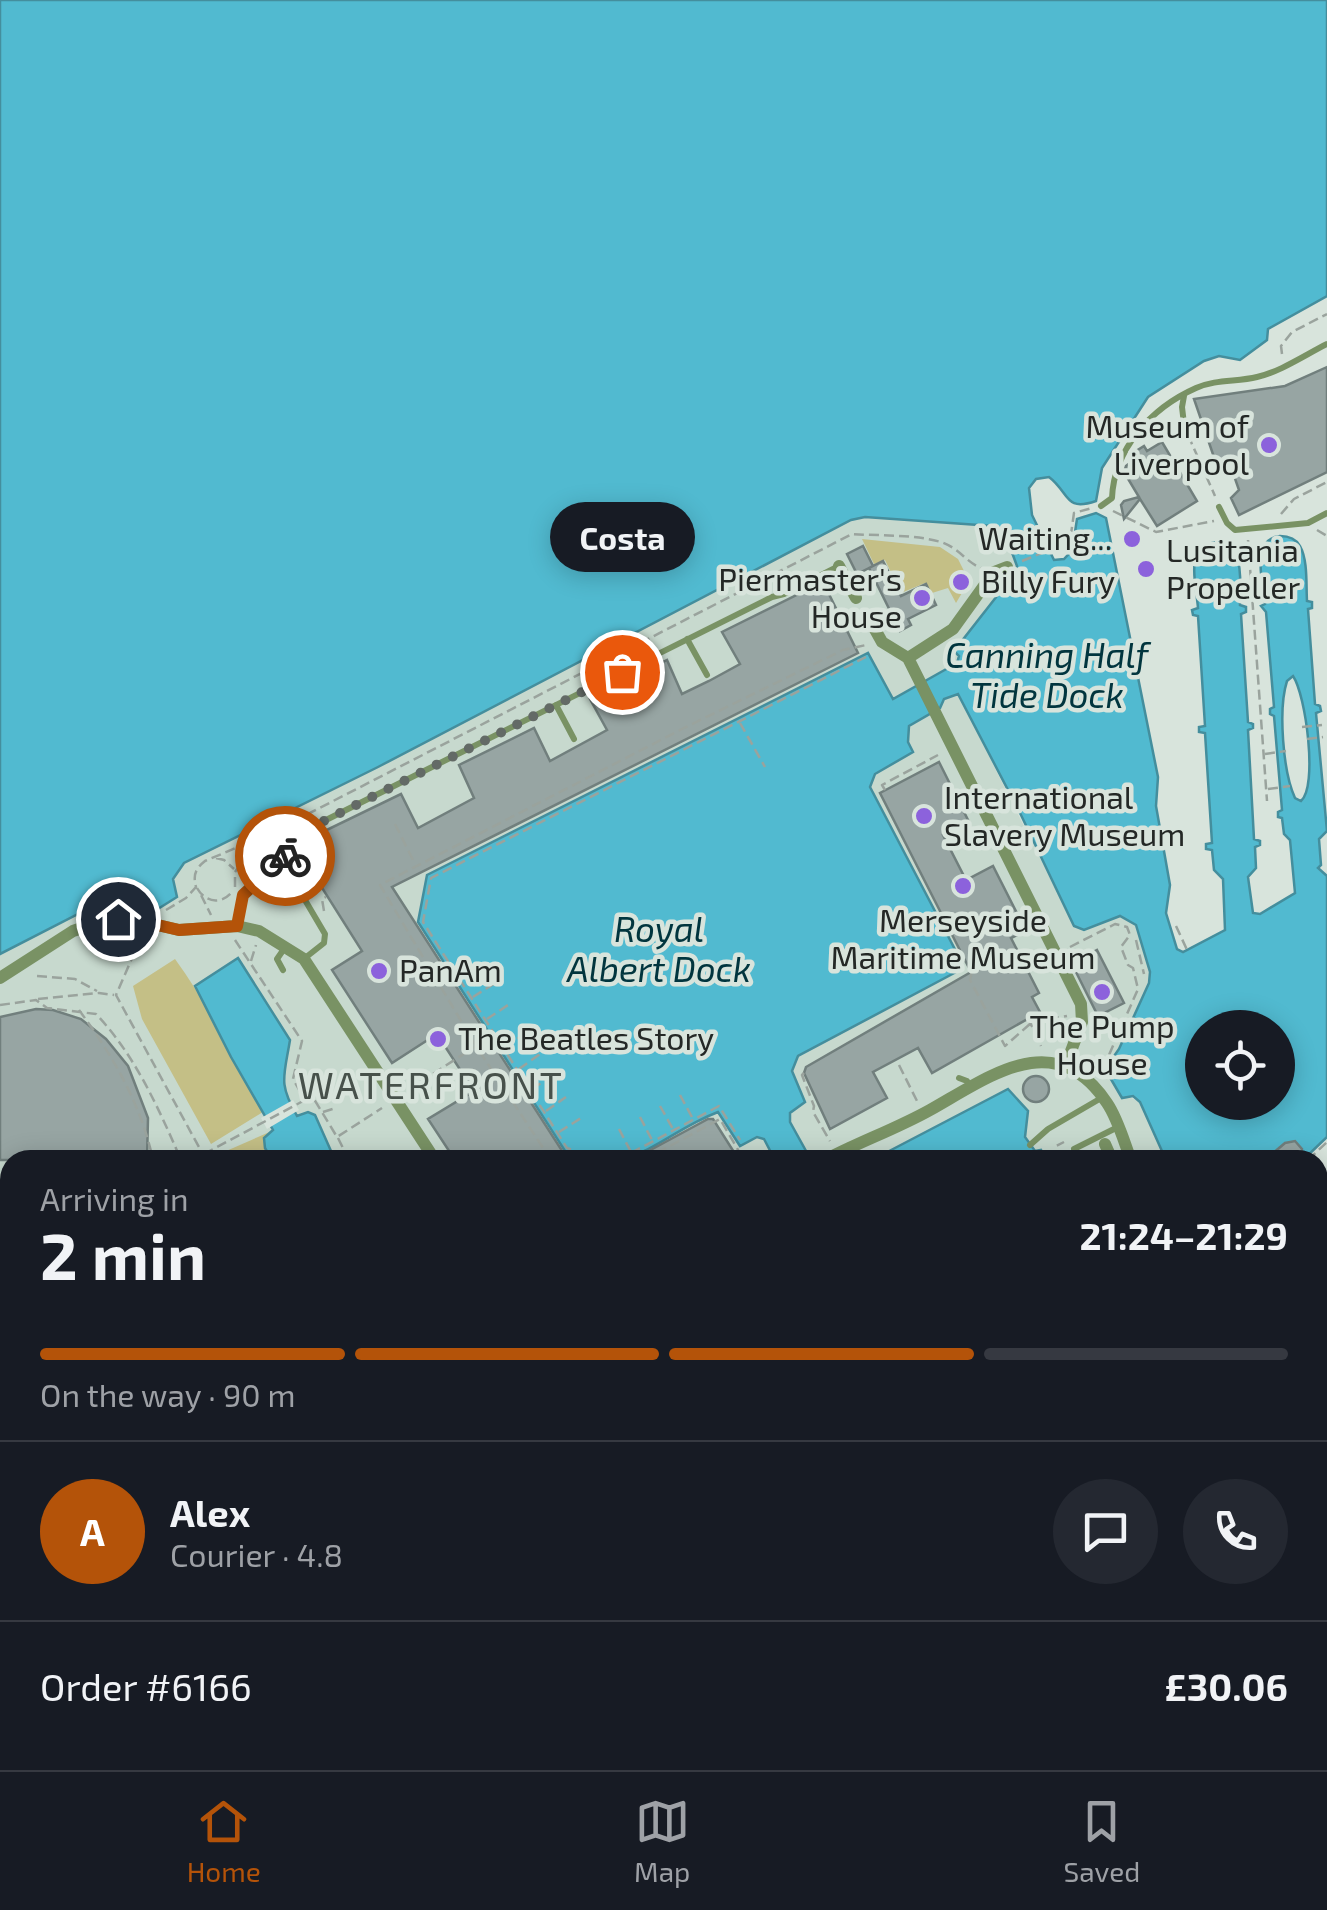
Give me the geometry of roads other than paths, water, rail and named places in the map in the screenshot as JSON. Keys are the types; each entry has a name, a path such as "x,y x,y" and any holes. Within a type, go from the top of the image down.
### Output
{"street":[{"path":"839,566 856,598"},
{"path":"910,662 953,629 1000,570"},
{"path":"867,615 882,642 910,662 1081,1004 1082,1022 1065,1067"},
{"path":"0,978 88,924 118,919 179,930 260,931 295,952 423,1150"},
{"path":"830,1150 938,1099 966,1080 1026,1061 1065,1067 1084,1078 1103,1097 1127,1150"},
{"path":"1105,1144 1108,1150"}],"lane":[{"path":"1101,506 1112,498 1118,462 1140,428 1185,395 1218,381 1258,377 1327,344"},
{"path":"1184,424 1185,395"},
{"path":"1219,506 1223,518 1235,530 1308,523 1327,513"},
{"path":"235,932 243,895 282,862 302,832 839,566"},
{"path":"688,639 707,675"},
{"path":"556,705 574,739"},
{"path":"282,862 325,934 324,943 273,959 283,970"},
{"path":"1030,1145 1048,1129 1103,1097"},
{"path":"1074,1149 1118,1127"}],"water":[{"path":"0,0 1327,0 1327,296 1268,329 1267,340 1240,360 1219,356 1204,361 1148,397 1102,468 1096,501 1073,502 1049,477 1036,479 1029,488 1032,515 1054,560 1064,559 1080,542 1075,532 1077,519 1096,513 1106,518 1158,777 1156,806 1170,885 1166,913 1177,949 1183,952 1225,930 1223,879 1214,870 1212,850 1206,849 1206,844 1212,843 1205,733 1199,732 1199,727 1205,726 1198,616 1192,610 1198,608 1195,560 1203,547 1215,542 1233,550 1239,562 1240,605 1246,607 1241,614 1248,722 1253,724 1248,730 1254,839 1260,841 1255,847 1256,868 1248,877 1253,913 1260,914 1295,893 1290,840 1284,834 1282,818 1278,817 1282,810 1274,716 1270,714 1274,707 1266,612 1261,606 1265,604 1260,564 1265,545 1280,536 1294,540 1303,552 1307,601 1312,602 1308,609 1315,704 1321,711 1316,713 1327,831 1319,839 1318,868 1327,876 1327,1137 1313,1150 1162,1150 1140,1102 1133,1096 1122,1098 1105,1069 1119,1049 1149,983 1150,972 1136,925 1120,916 1084,930 1074,926 958,694 944,699 940,708 909,726 908,742 913,752 875,774 870,787 960,959 958,971 798,1056 792,1071 805,1102 790,1113 790,1122 805,1150 770,1150 764,1139 757,1137 740,1146 718,1112 647,1150 564,1150 418,922 427,875 868,653 893,699 957,663 959,656 954,651 1017,566 1004,531 993,526 865,517 851,520 378,767 184,863 173,879 177,897 153,912 143,904 82,912 0,954","holes":["1293,676 1302,702 1309,778 1301,801 1295,798 1291,787 1283,740 1284,693"]},
{"path":"238,958 290,1040 284,1080 291,1105 297,1116 308,1112 315,1115 331,1150 266,1150 264,1138 273,1130 195,986"},
{"path":"1008,1089 1028,1111 1025,1137 1034,1150 891,1150"}],"place":[{"name":"Museum of Liverpool","path":"1269,445"},
{"name":"Waiting...","path":"1132,539"},
{"name":"Lusitania Propeller","path":"1146,569"},
{"name":"Billy Fury","path":"961,582"},
{"name":"Piermaster's House","path":"922,598"},
{"name":"Costa","path":"622,672"},
{"name":"International Slavery Museum","path":"924,816"},
{"name":"Merseyside Maritime Museum","path":"963,886"},
{"name":"PanAm","path":"379,971"},
{"name":"The Pump House","path":"1102,992"},
{"name":"The Beatles Story","path":"438,1039"}],"district":[{"name":"WATERFRONT","path":"431,1086"}],"water label":[{"name":"Canning Half Tide Dock","path":"1047,676"},
{"name":"Royal Albert Dock","path":"659,950"}]}
